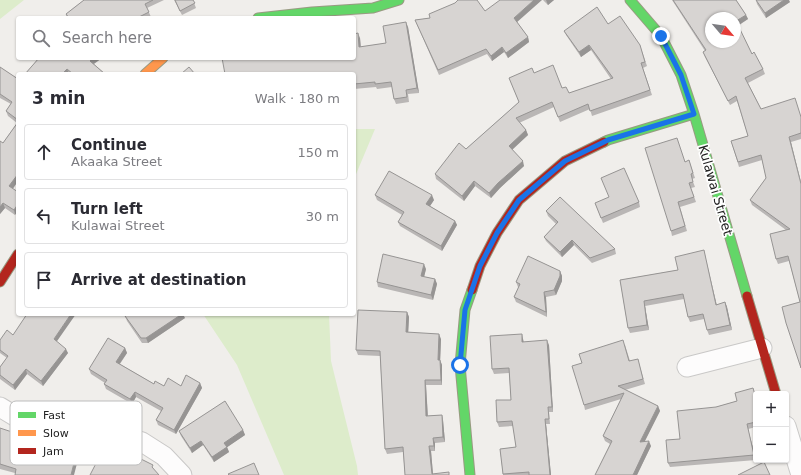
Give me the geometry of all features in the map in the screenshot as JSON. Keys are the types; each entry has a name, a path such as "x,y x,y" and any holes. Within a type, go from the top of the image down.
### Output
{"street":[{"path":"267,16 312,6 373,8 399,0"},
{"name":"Kulawai Street","path":"630,0 661,36 681,75 694,114 775,391"},
{"path":"147,72 161,60"},
{"path":"470,475 460,365 465,310 480,266 497,233 519,200 565,161 608,140 694,114"},
{"path":"0,282 16,257"},
{"path":"687,368 762,348"},
{"path":"0,407 10,413"},
{"path":"786,427 801,475"},
{"path":"142,442 164,456 182,475"}],"green space":[{"path":"0,0 24,0 0,19"},
{"path":"356,129 375,129 356,174"},
{"path":"204,316 329,316 331,361 358,475 284,475 237,365"}],"building":[{"path":"84,0 153,0 145,4 149,12 141,16 68,16 66,14"},
{"path":"175,0 193,0 195,3 180,11"},
{"path":"458,0 477,0 485,11 500,0 534,0 514,18 528,37 506,53 502,47 491,56 486,49 438,70 415,20 430,18 429,14 455,3"},
{"path":"673,0 736,0 746,15 741,18 741,12 705,12 705,48 741,48 741,31 752,54 754,52 763,69 745,78 761,109 795,98 801,117 801,133 789,137 801,184 801,368 782,307 800,302 788,256 776,259 770,234 790,229 750,200 766,178 761,155 738,162 731,141 748,136 736,96 728,101 703,52 706,50"},
{"path":"756,0 784,0 765,13"},
{"path":"597,7 608,24 620,16 640,45 645,62 641,63 650,90 590,111 588,104 558,117 552,102 516,118 526,130 509,146 523,161 489,193 474,181 462,196 435,174 459,143 466,149 519,102 509,78 532,68 534,73 553,65 562,88 566,87 569,93 613,78 589,45 579,52 564,31"},
{"path":"406,22 417,88 406,90 407,97 394,99 391,82 356,84 356,72 225,72 222,60 356,60 356,34 358,33 359,47 386,43 383,26"},
{"path":"37,60 91,60 90,61 103,72 71,72 67,69 64,72 27,72"},
{"path":"0,67 16,78 16,118 6,111 12,102 0,94"},
{"path":"189,67 193,72 183,72"},
{"path":"16,125 16,177 9,186 16,191 16,207 14,210 3,203 0,207 0,141 3,143"},
{"path":"677,138 685,162 689,160 693,173 691,174 693,182 689,183 694,197 678,202 685,226 671,231 645,148"},
{"path":"624,168 639,202 601,218 595,203 609,197 601,178"},
{"path":"389,171 432,195 426,204 455,221 441,246 398,222 404,212 375,195"},
{"path":"560,197 615,249 590,258 572,240 560,252 544,237 558,222 546,211"},
{"path":"704,250 716,305 725,302 730,325 707,330 703,314 688,317 683,294 644,301 647,325 628,328 620,280 678,270 675,257"},
{"path":"383,254 424,264 421,276 435,279 431,295 377,282"},
{"path":"528,256 560,271 560,276 554,290 544,292 546,312 514,297 520,284 516,282"},
{"path":"358,310 407,312 406,332 439,334 438,360 440,360 441,380 425,380 426,416 442,415 443,437 433,438 434,446 429,446 432,474 449,472 449,475 405,475 403,447 385,449 380,351 356,350"},
{"path":"26,316 70,316 54,339 66,349 41,381 26,369 13,385 0,375 0,367 8,356 0,350 0,340 7,330 13,335"},
{"path":"125,316 179,316 146,338 141,338"},
{"path":"522,334 522,342 547,340 552,407 548,407 549,419 545,419 550,475 529,475 529,472 503,474 500,449 516,447 512,421 497,422 496,400 511,400 509,368 492,369 490,336"},
{"path":"108,338 125,348 116,362 154,384 155,381 164,386 168,378 181,386 186,375 200,383 174,430 156,420 163,408 135,392 130,399 104,384 107,380 89,369"},
{"path":"623,340 629,361 638,359 643,379 618,386 658,406 640,442 649,441 633,475 595,475 612,441 603,436 624,393 584,405 572,366 582,363 579,354"},
{"path":"753,388 754,391 753,423 747,424 753,455 668,463 666,440 680,439 677,411 716,407 737,401 735,393"},
{"path":"225,401 243,430 224,443 227,447 212,457 201,441 190,448 179,431"},
{"path":"0,428 10,431 10,465 74,465 71,475 15,475 16,469 0,464"},
{"path":"142,460 153,465 152,467 159,475 90,475 95,465 142,465"},
{"path":"254,463 259,475 228,474"},
{"path":"764,463 770,475 738,475"}],"traffic: fast":[{"path":"276,16 373,8 399,0"},
{"path":"630,0 661,36 681,75 694,114 747,296"},
{"path":"604,142 694,114"},
{"path":"470,475 460,365 465,310 472,290"}],"traffic: slow":[{"path":"147,72 161,60"}],"traffic: jam":[{"path":"472,290 480,266 497,233 519,200 565,161 604,142"},
{"path":"0,282 16,257"},
{"path":"747,296 775,391"}],"route":[{"path":"460,365 465,310 480,266 497,233 519,200 565,161 608,140 694,114 681,75 661,36"}]}
